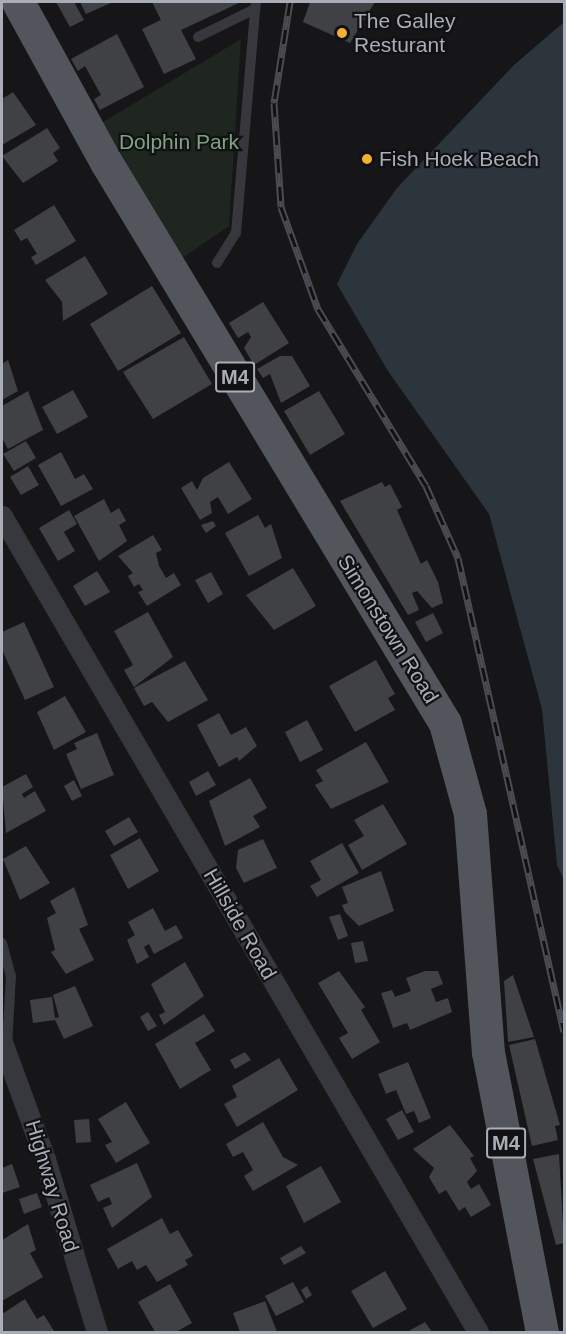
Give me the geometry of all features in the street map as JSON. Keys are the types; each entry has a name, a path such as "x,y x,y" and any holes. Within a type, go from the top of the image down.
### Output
{"main road":[{"name":"Simonstown Road","path":"18,2 106,162 445,723 470,814 488,1052 542,1332"}],"street":[{"name":"Hillside Road","path":"2,516 478,1332"},
{"name":"Highway Road","path":"4,1046 97,1332"}],"lane":[{"path":"198,37 255,5"},
{"path":"217,262 236,233 255,5"},
{"path":"2,943 11,975 4,1046"}],"green space":[{"name":"Dolphin Park","path":"241,39 229,226 181,259 103,122"}],"shaded area":[{"path":"564,22 564,880 557,865 542,709 489,514 388,371 337,284 357,244 397,188 514,65"}],"building":[{"path":"56,2 74,2 84,20 70,27"},
{"path":"80,2 113,2 86,14"},
{"path":"152,2 241,2 181,30 196,59 164,74 142,29 161,20"},
{"name":"The Galley Resturant","path":"310,2 375,2 350,43 303,22"},
{"path":"117,34 144,87 100,110 94,99 101,95 85,66 78,71 71,59"},
{"path":"13,92 36,125 2,145 2,99"},
{"path":"47,128 60,148 53,153 58,161 23,183 2,156"},
{"path":"54,205 76,241 36,265 31,257 37,254 27,238 21,241 14,230"},
{"path":"85,256 108,294 63,321 62,302 45,280"},
{"path":"152,286 181,333 118,371 90,324"},
{"path":"263,302 289,343 254,365 244,348 251,337 248,332 238,338 229,323"},
{"path":"184,337 212,384 153,419 123,372"},
{"path":"280,356 292,356 310,386 281,403 270,374 263,378 257,369"},
{"path":"8,360 18,391 2,400 2,364"},
{"path":"73,390 88,417 57,434 42,407"},
{"path":"28,391 43,430 8,449 2,438 2,406"},
{"path":"319,391 345,434 310,455 284,411"},
{"path":"26,441 36,458 14,471 3,454"},
{"path":"61,452 75,479 84,474 93,489 61,506 38,465"},
{"path":"229,462 252,499 228,514 218,497 210,502 212,513 200,520 181,488 192,481 197,490 203,478"},
{"path":"28,466 39,485 21,495 10,477"},
{"path":"382,482 385,487 390,484 402,507 397,510 421,564 427,560 438,582 443,603 432,608 417,591 412,593 419,610 408,615 340,501"},
{"path":"104,499 111,513 119,508 126,521 119,525 127,541 99,561 74,516"},
{"path":"69,510 77,524 64,532 75,551 58,561 39,528"},
{"path":"258,515 265,528 271,524 282,558 249,576 225,533"},
{"path":"213,521 216,526 206,533 201,525"},
{"path":"153,535 162,550 156,553 159,566 166,578 174,573 181,585 147,606 138,592 143,590 139,584 134,587 128,576 133,573 118,556"},
{"path":"293,568 316,606 274,630 246,595"},
{"path":"97,571 110,592 85,606 73,586"},
{"path":"211,572 223,594 208,603 195,580"},
{"path":"148,612 173,657 134,687 124,670 133,665 114,631"},
{"path":"433,613 443,633 426,642 415,622"},
{"path":"24,622 54,687 25,700 2,650 2,632"},
{"path":"376,660 395,694 388,698 395,710 355,732 329,686"},
{"path":"185,661 208,700 168,722 152,702 144,706 134,688"},
{"path":"65,696 86,732 54,750 37,712"},
{"path":"219,713 231,735 246,727 257,746 239,761 237,757 219,767 197,725"},
{"path":"307,720 323,750 300,762 285,732"},
{"path":"97,733 114,775 81,789 66,754 77,749 74,743"},
{"path":"366,742 389,782 331,809 315,785 323,781 316,770"},
{"path":"208,771 216,785 196,796 189,782"},
{"path":"26,774 33,787 22,794 24,798 35,791 46,811 6,833 2,787"},
{"path":"250,778 267,808 253,816 260,827 225,846 209,801"},
{"path":"74,780 82,796 72,801 64,786"},
{"path":"383,804 407,844 362,870 348,845 364,836 354,820"},
{"path":"129,817 138,832 114,846 105,831"},
{"path":"140,838 159,871 128,889 110,855"},
{"path":"263,839 277,868 244,883 236,868 238,850"},
{"path":"342,843 359,873 317,897 310,886 321,880 310,861"},
{"path":"26,846 50,883 20,900 3,859"},
{"path":"381,871 394,911 359,926 345,912 342,905 348,903 342,887"},
{"path":"74,887 88,925 79,929 94,960 66,974 51,952 55,950 47,918 56,913 50,901"},
{"path":"153,908 165,931 176,925 183,938 154,954 149,944 144,947 149,957 137,964 127,940 135,935 128,922"},
{"path":"340,914 348,936 338,940 329,917"},
{"path":"363,941 368,961 355,963 351,943"},
{"path":"185,962 204,996 164,1025 159,1015 165,1012 151,984"},
{"path":"339,971 365,1007 361,1010 380,1042 352,1059 339,1038 348,1033 318,983"},
{"path":"425,971 438,971 443,984 431,989 436,1002 448,998 452,1012 410,1030 407,1023 393,1028 381,993 392,990 395,997 411,991 406,978"},
{"path":"513,975 534,1037 508,1042 504,981"},
{"path":"75,986 93,1026 64,1039 55,1020 33,1023 30,1000 52,997 55,1018 59,1017 53,995"},
{"path":"148,1012 157,1026 148,1031 140,1017"},
{"path":"204,1014 215,1031 195,1043 211,1070 180,1089 155,1044"},
{"path":"535,1039 560,1125 555,1126 558,1140 532,1146 509,1045"},
{"path":"245,1052 251,1060 235,1069 230,1060"},
{"path":"279,1058 298,1090 237,1127 224,1104 237,1097 232,1086"},
{"path":"408,1062 431,1118 419,1123 414,1111 406,1114 396,1090 386,1094 378,1074"},
{"path":"126,1102 150,1143 116,1163 105,1145 112,1142 98,1119"},
{"path":"402,1110 414,1132 398,1140 386,1119"},
{"path":"89,1119 91,1142 76,1143 74,1120"},
{"path":"263,1122 283,1157 298,1165 253,1191 244,1176 253,1170 243,1152 233,1157 226,1144"},
{"path":"450,1125 474,1156 470,1158 477,1171 467,1182 471,1189 479,1184 491,1205 471,1217 465,1207 459,1211 446,1190 439,1194 429,1177 434,1168 413,1149"},
{"path":"559,1154 564,1243 556,1245 533,1159"},
{"path":"137,1163 152,1197 112,1228 103,1208 112,1204 109,1197 98,1202 90,1185"},
{"path":"12,1164 20,1187 2,1193 2,1168"},
{"path":"321,1166 341,1202 304,1223 286,1186"},
{"path":"37,1193 42,1207 24,1214 19,1199"},
{"path":"162,1218 170,1234 178,1230 193,1256 185,1260 188,1265 157,1282 146,1265 137,1270 132,1261 118,1269 107,1249"},
{"path":"28,1224 36,1250 30,1253 43,1277 2,1301 2,1240"},
{"path":"301,1246 306,1253 284,1265 280,1258"},
{"path":"385,1271 407,1309 373,1328 351,1291"},
{"path":"293,1282 304,1302 276,1316 265,1296"},
{"path":"170,1284 192,1323 176,1332 155,1332 138,1302"},
{"path":"307,1286 312,1295 306,1299 301,1290"},
{"path":"25,1299 37,1319 44,1315 54,1331 2,1332 2,1314"},
{"path":"265,1301 277,1332 240,1332 233,1313"},
{"path":"425,1322 432,1332 407,1332"}],"railway":[{"path":"290,2 274,103 281,207 318,309 426,486 458,558 564,1031"}],"place":[{"name":"The Galley Resturant","path":"342,33"},
{"name":"Fish Hoek Beach","path":"367,159"}]}
